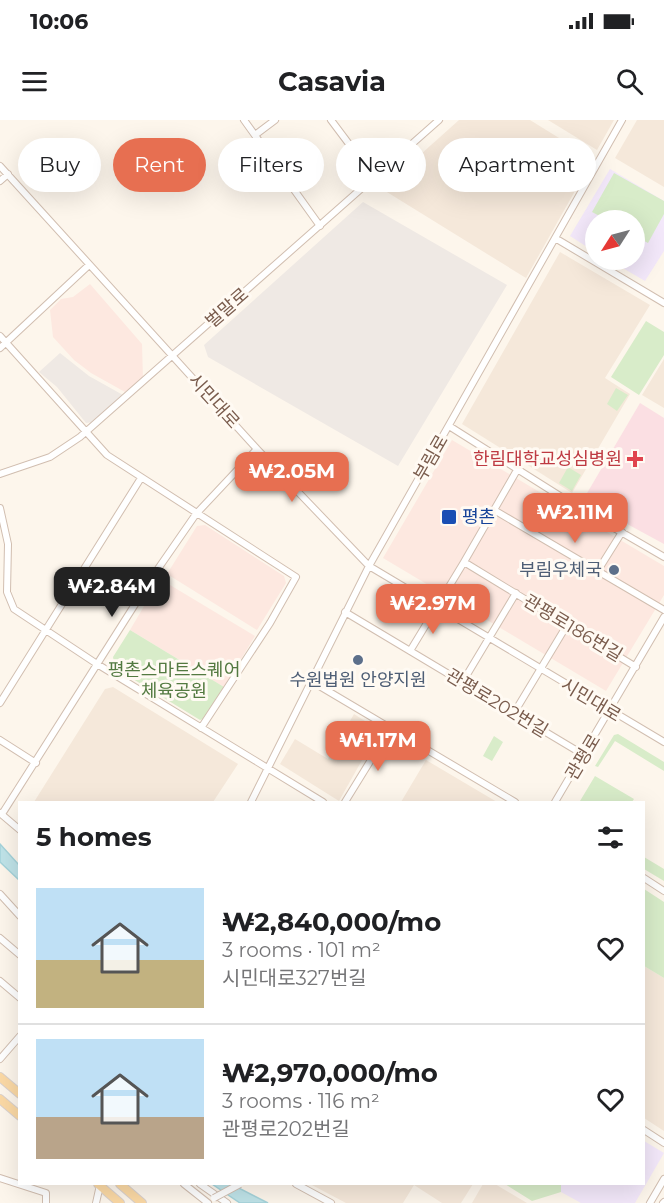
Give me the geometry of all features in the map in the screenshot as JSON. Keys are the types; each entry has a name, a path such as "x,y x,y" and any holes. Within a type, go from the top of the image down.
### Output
{"main road":[{"path":"0,1077 18,1092"},
{"path":"0,1099 18,1114"},
{"path":"100,1185 120,1203"},
{"path":"121,1185 142,1203"}],"street":[{"path":"243,120 320,226"},
{"path":"255,135 275,120"},
{"path":"331,120 344,138"},
{"name":"벌말로","path":"418,138 439,120"},
{"name":"부림로","path":"252,801 369,566 622,120"},
{"name":"시민대로","path":"0,166 257,449 369,566 664,742"},
{"path":"0,181 8,174"},
{"name":"벌말로","path":"0,474 50,457 86,432 356,192"},
{"path":"555,238 664,303"},
{"path":"0,348 89,265"},
{"path":"0,336 107,455 296,578 270,623 201,728"},
{"path":"448,426 517,470 664,557"},
{"path":"18,828 1,814 196,514 257,449"},
{"path":"410,651 517,470"},
{"path":"0,703 141,478"},
{"path":"0,508 8,544 7,592 14,609 97,664 321,801"},
{"path":"494,510 664,610"},
{"path":"597,572 622,532"},
{"name":"관평로186번길","path":"464,562 636,667"},
{"path":"462,682 516,593"},
{"name":"관평로202번길","path":"345,612 584,755"},
{"name":"관평로","path":"556,801 664,617"},
{"path":"514,713 567,625"},
{"path":"311,681 513,801"},
{"path":"346,801 390,729"},
{"path":"0,740 36,763"},
{"path":"645,879 664,891"},
{"path":"0,894 18,914"},
{"path":"0,938 18,953"},
{"path":"2,984 17,995"},
{"path":"0,1059 18,1038"},
{"path":"645,1131 664,1143"},
{"path":"0,1178 18,1184"},
{"path":"650,1203 664,1179"},
{"path":"21,1185 46,1193 46,1203"},
{"path":"96,1203 99,1185"},
{"path":"185,1185 207,1203 238,1185"},
{"path":"201,1185 227,1203"},
{"path":"298,1185 331,1203"}],"shaded area":[{"path":"459,120 530,120 559,138 439,138"},
{"path":"548,120 614,120 597,150 596,138 577,138"},
{"path":"637,120 664,120 664,187 615,158"},
{"path":"438,139 438,192 574,192 526,278 387,192 426,192 426,150"},
{"path":"610,169 664,201 664,251 645,281 626,270 645,270 645,210 586,210"},
{"path":"363,202 507,285 398,466 208,357 204,345"},
{"path":"585,211 585,246 570,236"},
{"path":"560,252 585,267 585,270 591,270 650,305 605,378 630,394 572,493 462,424"},
{"path":"90,284 142,344 143,379 125,392 91,373 74,360 53,337 50,310 61,299 73,297"},
{"path":"60,353 89,376 123,395 94,422 86,423 57,387 39,372"},
{"path":"664,359 664,408 642,395"},
{"name":"한림대학교성심병원","path":"640,403 664,418 664,544 583,500"},
{"path":"452,440 664,566 664,595 606,691 383,558"},
{"path":"205,525 284,576 286,583 257,630 167,574 197,526"},
{"path":"160,579 255,636 224,687 130,630"},
{"path":"113,687 238,764 214,801 35,801 105,689"},
{"path":"354,714 379,730 339,801 280,764 295,739 328,759"},
{"path":"426,760 495,801 402,801"},
{"path":"645,967 664,978 664,1131 645,1119"},
{"path":"645,1142 664,1153 635,1203 581,1203 561,1192 561,1185 645,1185"},
{"path":"312,1185 414,1185 403,1203 346,1203"},
{"path":"414,1185 472,1185 461,1203 442,1203"},
{"path":"482,1185 497,1185 527,1203 472,1203"}],"green space":[{"path":"614,173 664,201 664,214 648,243 645,241 645,210 593,210"},
{"path":"646,321 664,332 664,355 639,395 611,377"},
{"path":"616,388 628,395 617,411 607,404"},
{"path":"568,467 581,475 572,491 559,483"},
{"name":"평촌스마트스퀘어 체육공원","path":"130,630 224,687 206,718 200,720 115,668 113,657"},
{"path":"618,734 664,762 664,771 615,741 598,767 595,766 614,735"},
{"path":"494,736 503,742 492,761 483,756"},
{"path":"595,776 634,799 633,801 580,801"},
{"path":"645,858 664,869 664,881 645,870"},
{"path":"645,890 664,902 664,978 645,967"},
{"path":"507,1185 561,1185 561,1192 532,1201"}],"water":[{"path":"0,844 18,864 18,879 0,862"},
{"path":"213,1185 233,1185 268,1203 240,1203"}],"place":[{"name":"한림대학교성심병원","path":"635,459"},
{"name":"평촌","path":"449,517"},
{"name":"부림우체국","path":"614,570"},
{"name":"수원법원 안양지원","path":"358,660"}]}
